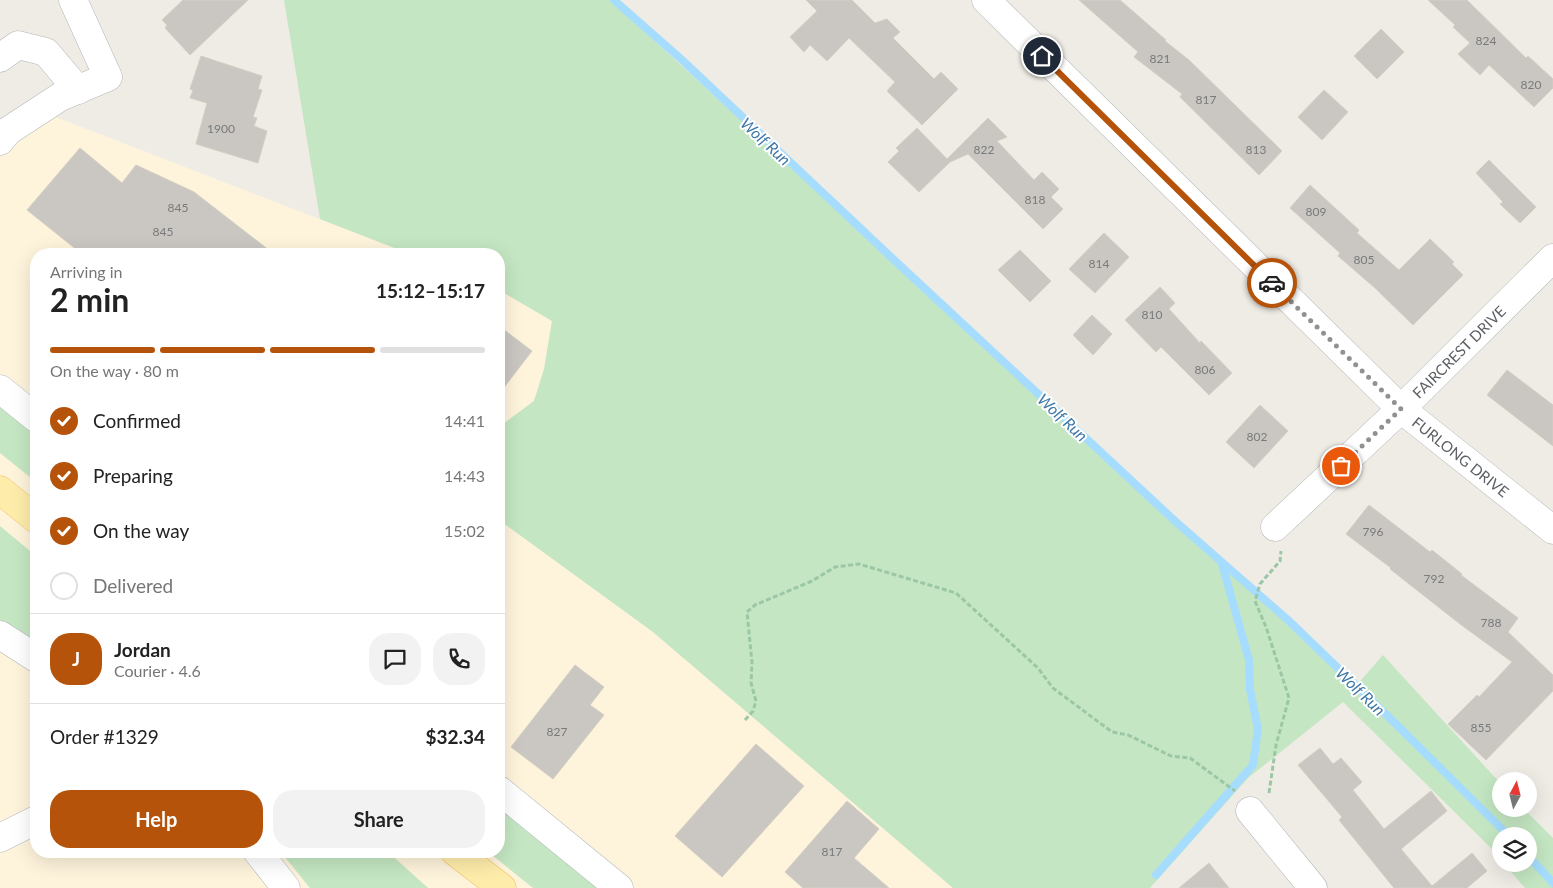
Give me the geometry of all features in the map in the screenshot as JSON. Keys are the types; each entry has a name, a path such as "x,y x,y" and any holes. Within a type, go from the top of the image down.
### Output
{"main road":[{"path":"0,490 30,514"},
{"path":"463,858 502,888"}],"street":[{"path":"2,133 60,97 108,77 73,0"},
{"name":"FURLONG DRIVE","path":"986,0 1401,409 1553,530"},
{"path":"0,58 18,45 46,52 78,90"},
{"name":"FAIRCREST DRIVE","path":"1278,539 1401,409 1553,258"},
{"path":"0,389 30,413"},
{"path":"0,635 30,654"},
{"path":"505,795 619,888"},
{"path":"1243,802 1313,888"},
{"path":"0,838 30,823"},
{"path":"262,858 286,888"}],"path":[{"path":"744,720 753,711 756,701 750,683 752,663 747,612 754,605 812,581 835,567 859,564 956,593 1038,668 1054,688 1112,732 1128,736 1171,756 1190,758 1223,783 1243,802 1268,797 1276,745 1288,698 1266,628 1255,602 1260,584 1280,561 1278,539"}],"shaded area":[{"path":"35,109 394,248 30,248 30,858 505,858 505,524 653,632 953,888 0,888 0,141"},
{"path":"505,294 552,321 544,370 534,401 505,423"}],"green space":[{"path":"284,0 610,0 1356,686 1383,655 1492,774 1492,818 1533,818 1553,838 1553,888 1525,888 1511,872 1537,872 1537,827 1492,827 1492,849 1343,702 1248,778 1150,888 953,888 653,632 505,524 505,423 534,401 544,369 552,321 505,294 505,248 395,248 320,219"},
{"path":"0,405 30,429 30,477 0,453"},
{"path":"0,526 30,551 30,642 0,620"},
{"path":"505,811 602,888 533,888 496,858 505,858"},
{"path":"286,858 395,858 428,888 310,888"}],"building":[{"path":"183,0 248,0 190,55 165,28 167,25 162,20"},
{"path":"806,0 852,0 875,23 887,19 900,32 893,38 934,79 941,72 958,89 922,125 887,91 895,82 849,38 827,61 810,45 804,52 790,37 817,11"},
{"path":"1079,0 1120,0 1189,60 1282,151 1259,175 1180,97 1182,94 1134,57 1138,52"},
{"path":"1428,0 1467,0 1526,58 1528,56 1553,79 1553,88 1534,107 1489,65 1480,75 1458,54 1470,43 1453,27 1455,25"},
{"path":"1381,29 1404,52 1377,79 1354,56"},
{"path":"201,56 262,76 258,89 262,90 253,117 257,118 254,126 267,131 258,163 196,144 207,103 190,98 193,90 190,89"},
{"path":"1324,90 1348,112 1322,140 1298,117"},
{"path":"988,118 1007,137 997,141 1034,180 1042,172 1059,189 1051,197 1063,209 1043,229 968,154 950,162 919,192 888,162 899,151 896,148 917,128 947,159"},
{"path":"80,148 122,183 136,165 194,192 266,248 74,248 27,210"},
{"path":"1489,160 1536,207 1520,223 1500,204 1503,202 1476,173"},
{"path":"1310,185 1359,230 1357,233 1399,270 1430,239 1454,262 1452,264 1463,275 1413,325 1375,288 1338,256 1340,253 1290,208"},
{"path":"1104,233 1129,257 1095,293 1069,269"},
{"path":"1020,250 1051,281 1030,302 998,270"},
{"path":"1160,287 1175,303 1169,309 1200,343 1201,341 1232,373 1209,395 1161,347 1156,352 1125,320"},
{"path":"1092,315 1112,334 1093,355 1073,335"},
{"path":"505,331 532,351 505,386"},
{"path":"1507,370 1553,405 1553,446 1487,395"},
{"path":"1260,405 1288,431 1254,468 1226,442"},
{"path":"1369,505 1430,552 1432,550 1461,575 1518,618 1508,632 1553,675 1553,691 1486,760 1448,724 1477,695 1479,697 1512,662 1460,624 1346,534"},
{"path":"575,665 604,687 590,705 604,715 553,779 511,747"},
{"path":"756,744 804,786 722,877 675,836"},
{"path":"1320,748 1333,764 1341,758 1362,782 1353,790 1384,829 1431,791 1447,811 1401,849 1432,886 1472,853 1487,871 1467,888 1394,888 1339,820 1342,817 1298,765"},
{"path":"847,801 879,829 854,858 889,888 803,888 785,872"},
{"path":"1209,863 1229,888 1179,888"}],"waterway":[{"name":"Wolf Run","path":"614,0 681,59 1175,521 1288,620 1500,827"},
{"path":"1156,875 1253,765 1258,729 1250,690 1249,660 1222,564"},
{"name":"Wolf Run","path":"1537,866 1553,883"}],"way so far":[{"path":"1272,283 1401,409 1341,466"}],"route":[{"path":"1042,56 1272,283"}]}
